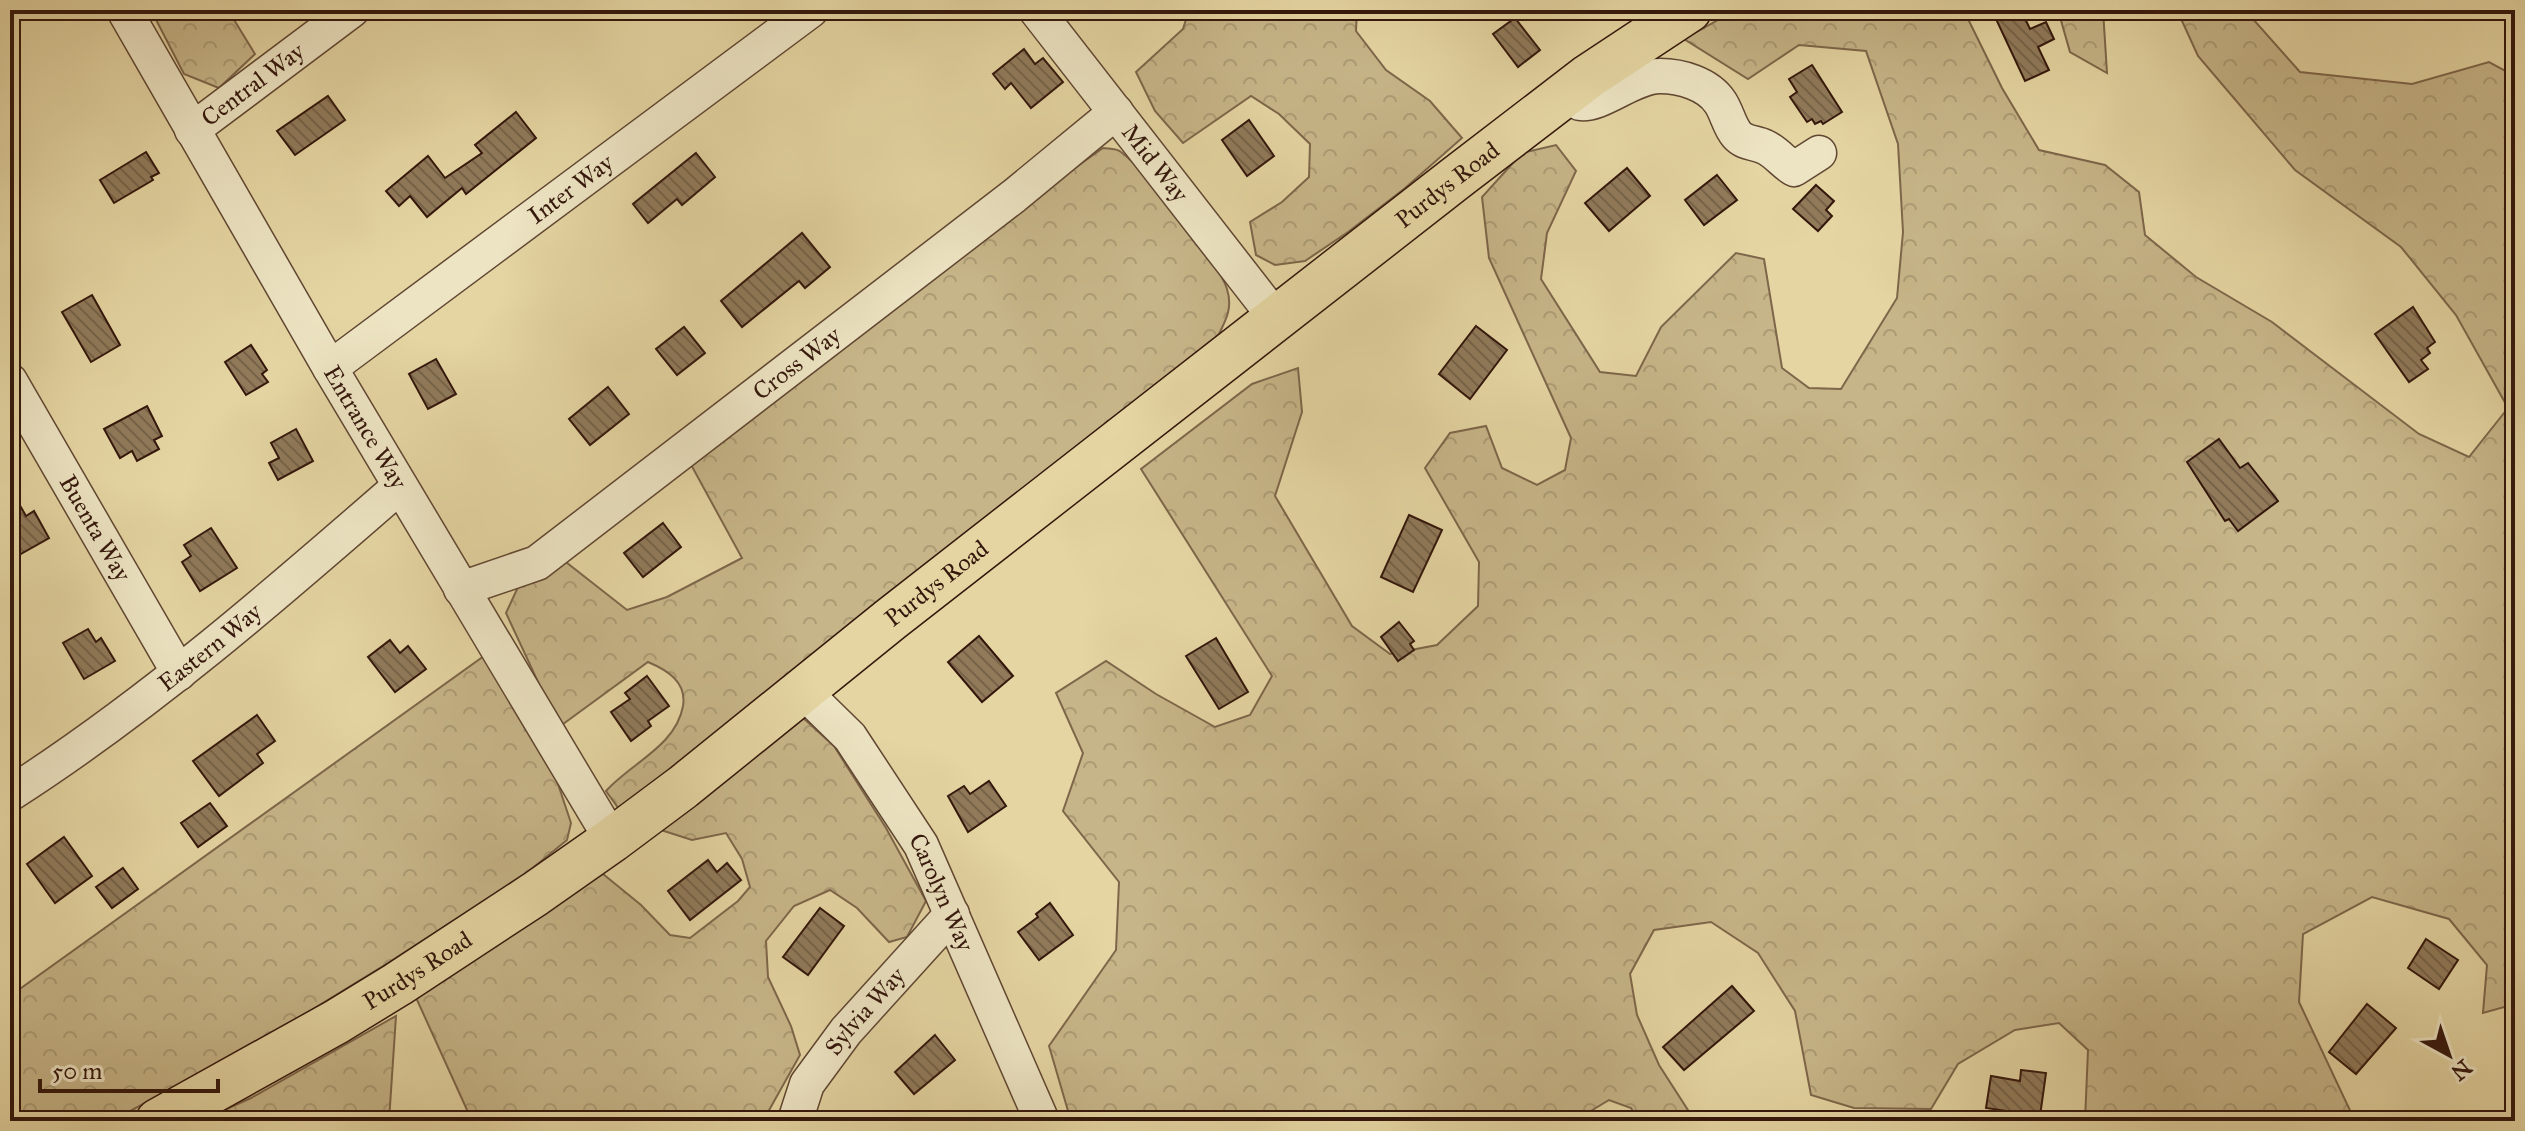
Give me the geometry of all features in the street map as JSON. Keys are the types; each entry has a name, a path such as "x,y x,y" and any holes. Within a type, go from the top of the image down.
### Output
{"main road":[{"name":"Purdys Road","path":"158,1121 398,984 612,840 1275,317 1570,91 1689,10"}],"street":[{"name":"Entrance Way","path":"124,10 330,368 612,840"},
{"name":"Central Way","path":"192,130 352,10"},
{"name":"Inter Way","path":"330,368 811,10"},
{"name":"Mid Way","path":"1036,10 1275,317"},
{"path":"1570,91 1580,103 1588,104 1617,88 1656,76 1677,77 1705,87 1720,101 1735,133 1743,140 1766,147 1794,169 1819,153"},
{"name":"Cross Way","path":"461,589 537,563 1014,196 1116,112"},
{"name":"Buenta Way","path":"10,381 179,673"},
{"name":"Eastern Way","path":"10,794 179,673 400,486"},
{"name":"Carolyn Way","path":"802,690 850,737 921,845 1042,1121"},
{"name":"Sylvia Way","path":"795,1121 807,1084 846,1031 952,914"}],"green space":[{"path":"151,10 228,10 255,54 219,88 184,74"},
{"path":"1189,10 1357,10 1356,31 1386,70 1430,101 1462,138 1404,189 1348,232 1305,261 1275,265 1256,255 1250,222 1282,202 1309,177 1310,144 1279,114 1251,96 1183,143 1155,111 1136,72 1183,29"},
{"path":"1736,10 1975,10 1969,21 2002,88 2039,150 2105,165 2139,192 2145,235 2196,277 2272,322 2419,434 2469,457 2508,408 2456,315 2401,247 2295,170 2198,56 2177,10 2245,10 2300,72 2412,84 2489,62 2515,76 2515,1004 2483,1013 2487,965 2449,919 2372,897 2303,934 2299,1002 2355,1121 2085,1121 2088,1050 2059,1023 2015,1030 1958,1064 1931,1109 1854,1108 1811,1095 1795,1011 1758,953 1711,922 1654,930 1630,974 1637,1015 1659,1065 1695,1121 1639,1121 1631,1108 1609,1100 1574,1121 1482,1121 1478,1114 1460,1121 1071,1121 1049,1046 1116,950 1119,882 1063,811 1083,753 1056,693 1106,661 1215,727 1250,715 1272,676 1141,469 1252,384 1298,368 1302,412 1275,496 1352,626 1390,654 1437,645 1478,606 1479,562 1425,468 1450,433 1486,426 1502,468 1537,485 1565,470 1571,438 1489,258 1482,197 1522,153 1556,145 1576,171 1547,233 1541,279 1600,372 1636,376 1661,327 1736,253 1764,259 1782,368 1809,388 1841,389 1897,298 1903,232 1898,144 1866,51 1799,45 1748,79 1684,39"},
{"path":"2058,10 2103,10 2107,73 2070,52"},
{"path":"1103,148 1121,152 1146,177 1180,217 1221,276 1227,289 1229,308 1218,336 619,809 606,791 672,732 683,706 682,690 668,673 648,662 559,727 506,613 519,585 562,559 627,610 667,597 742,558 689,461 1031,199"},
{"path":"484,656 556,778 571,823 567,840 524,875 388,963 279,1030 112,1121 10,1121 10,996"},
{"path":"801,716 834,746 886,828 926,901 907,937 889,942 857,908 830,890 794,906 766,941 768,977 791,1026 800,1055 763,1121 472,1121 413,991 592,865 641,905 670,935 690,938 738,901 750,887 742,859 726,833 692,840 661,830"},
{"path":"396,1016 389,1121 200,1121 251,1098"}],"building":[{"path":"2021,10 2030,29 2046,22 2054,39 2038,47 2049,70 2025,81 1996,19"},
{"path":"1515,18 1540,50 1518,67 1493,34"},
{"path":"1024,49 1035,64 1043,58 1063,82 1031,108 1011,83 1005,89 993,74"},
{"path":"1812,65 1842,112 1823,124 1821,121 1815,124 1812,119 1807,122 1790,97 1797,92 1789,79"},
{"path":"328,96 345,120 295,155 277,131"},
{"path":"516,112 536,138 466,194 462,188 427,217 410,196 399,206 386,191 428,156 445,178 482,153 475,145"},
{"path":"1249,120 1274,156 1247,176 1222,140"},
{"path":"146,152 159,173 151,177 153,180 114,203 100,180"},
{"path":"696,153 715,177 682,205 677,199 648,223 633,204"},
{"path":"1627,168 1650,196 1609,231 1585,203"},
{"path":"1717,175 1737,200 1704,225 1685,200"},
{"path":"1816,185 1834,201 1826,210 1832,216 1818,231 1793,209"},
{"path":"802,233 830,267 805,288 799,281 742,327 721,301"},
{"path":"92,295 120,345 91,362 62,312"},
{"path":"2413,307 2435,342 2427,348 2430,353 2421,360 2428,369 2409,382 2375,334"},
{"path":"1476,326 1507,350 1470,399 1439,374"},
{"path":"684,327 705,353 677,375 656,349"},
{"path":"251,345 267,370 262,374 268,382 246,395 225,362"},
{"path":"436,359 456,394 428,409 409,374"},
{"path":"608,387 629,414 590,445 569,419"},
{"path":"147,406 162,436 154,440 159,449 137,461 132,451 120,458 104,429"},
{"path":"296,429 313,461 278,480 269,463 279,458 271,443"},
{"path":"2219,439 2240,468 2248,463 2278,501 2238,531 2229,519 2225,521 2187,462"},
{"path":"10,488 26,516 34,511 49,538 10,560"},
{"path":"1409,515 1442,530 1413,592 1381,577"},
{"path":"663,523 681,547 643,577 624,553"},
{"path":"211,528 237,568 200,591 182,562 191,556 184,545"},
{"path":"1399,622 1414,641 1410,644 1414,650 1398,661 1381,637"},
{"path":"88,629 96,642 101,638 115,661 84,679 63,643"},
{"path":"979,636 1013,676 982,702 948,662"},
{"path":"1216,638 1248,692 1219,709 1186,656"},
{"path":"390,640 400,653 408,646 426,669 395,692 368,657"},
{"path":"647,676 669,706 648,721 651,726 631,741 611,712 630,699 625,693"},
{"path":"257,715 275,741 257,754 263,763 219,796 193,761"},
{"path":"989,781 1006,806 968,832 948,796 964,786 970,794"},
{"path":"210,803 227,826 198,847 181,823"},
{"path":"64,837 92,876 55,903 27,864"},
{"path":"708,860 717,872 727,863 741,880 690,920 668,891"},
{"path":"123,868 138,889 112,908 96,887"},
{"path":"1050,903 1073,935 1039,960 1018,932"},
{"path":"820,908 844,926 808,975 783,957"},
{"path":"2426,939 2458,960 2439,989 2408,968"},
{"path":"1732,986 1754,1011 1684,1070 1663,1047"},
{"path":"2367,1004 2396,1028 2356,1074 2329,1052"},
{"path":"935,1035 955,1060 914,1094 895,1072"},
{"path":"2021,1070 2046,1073 2040,1116 1986,1108 1991,1076 2020,1081"}]}
